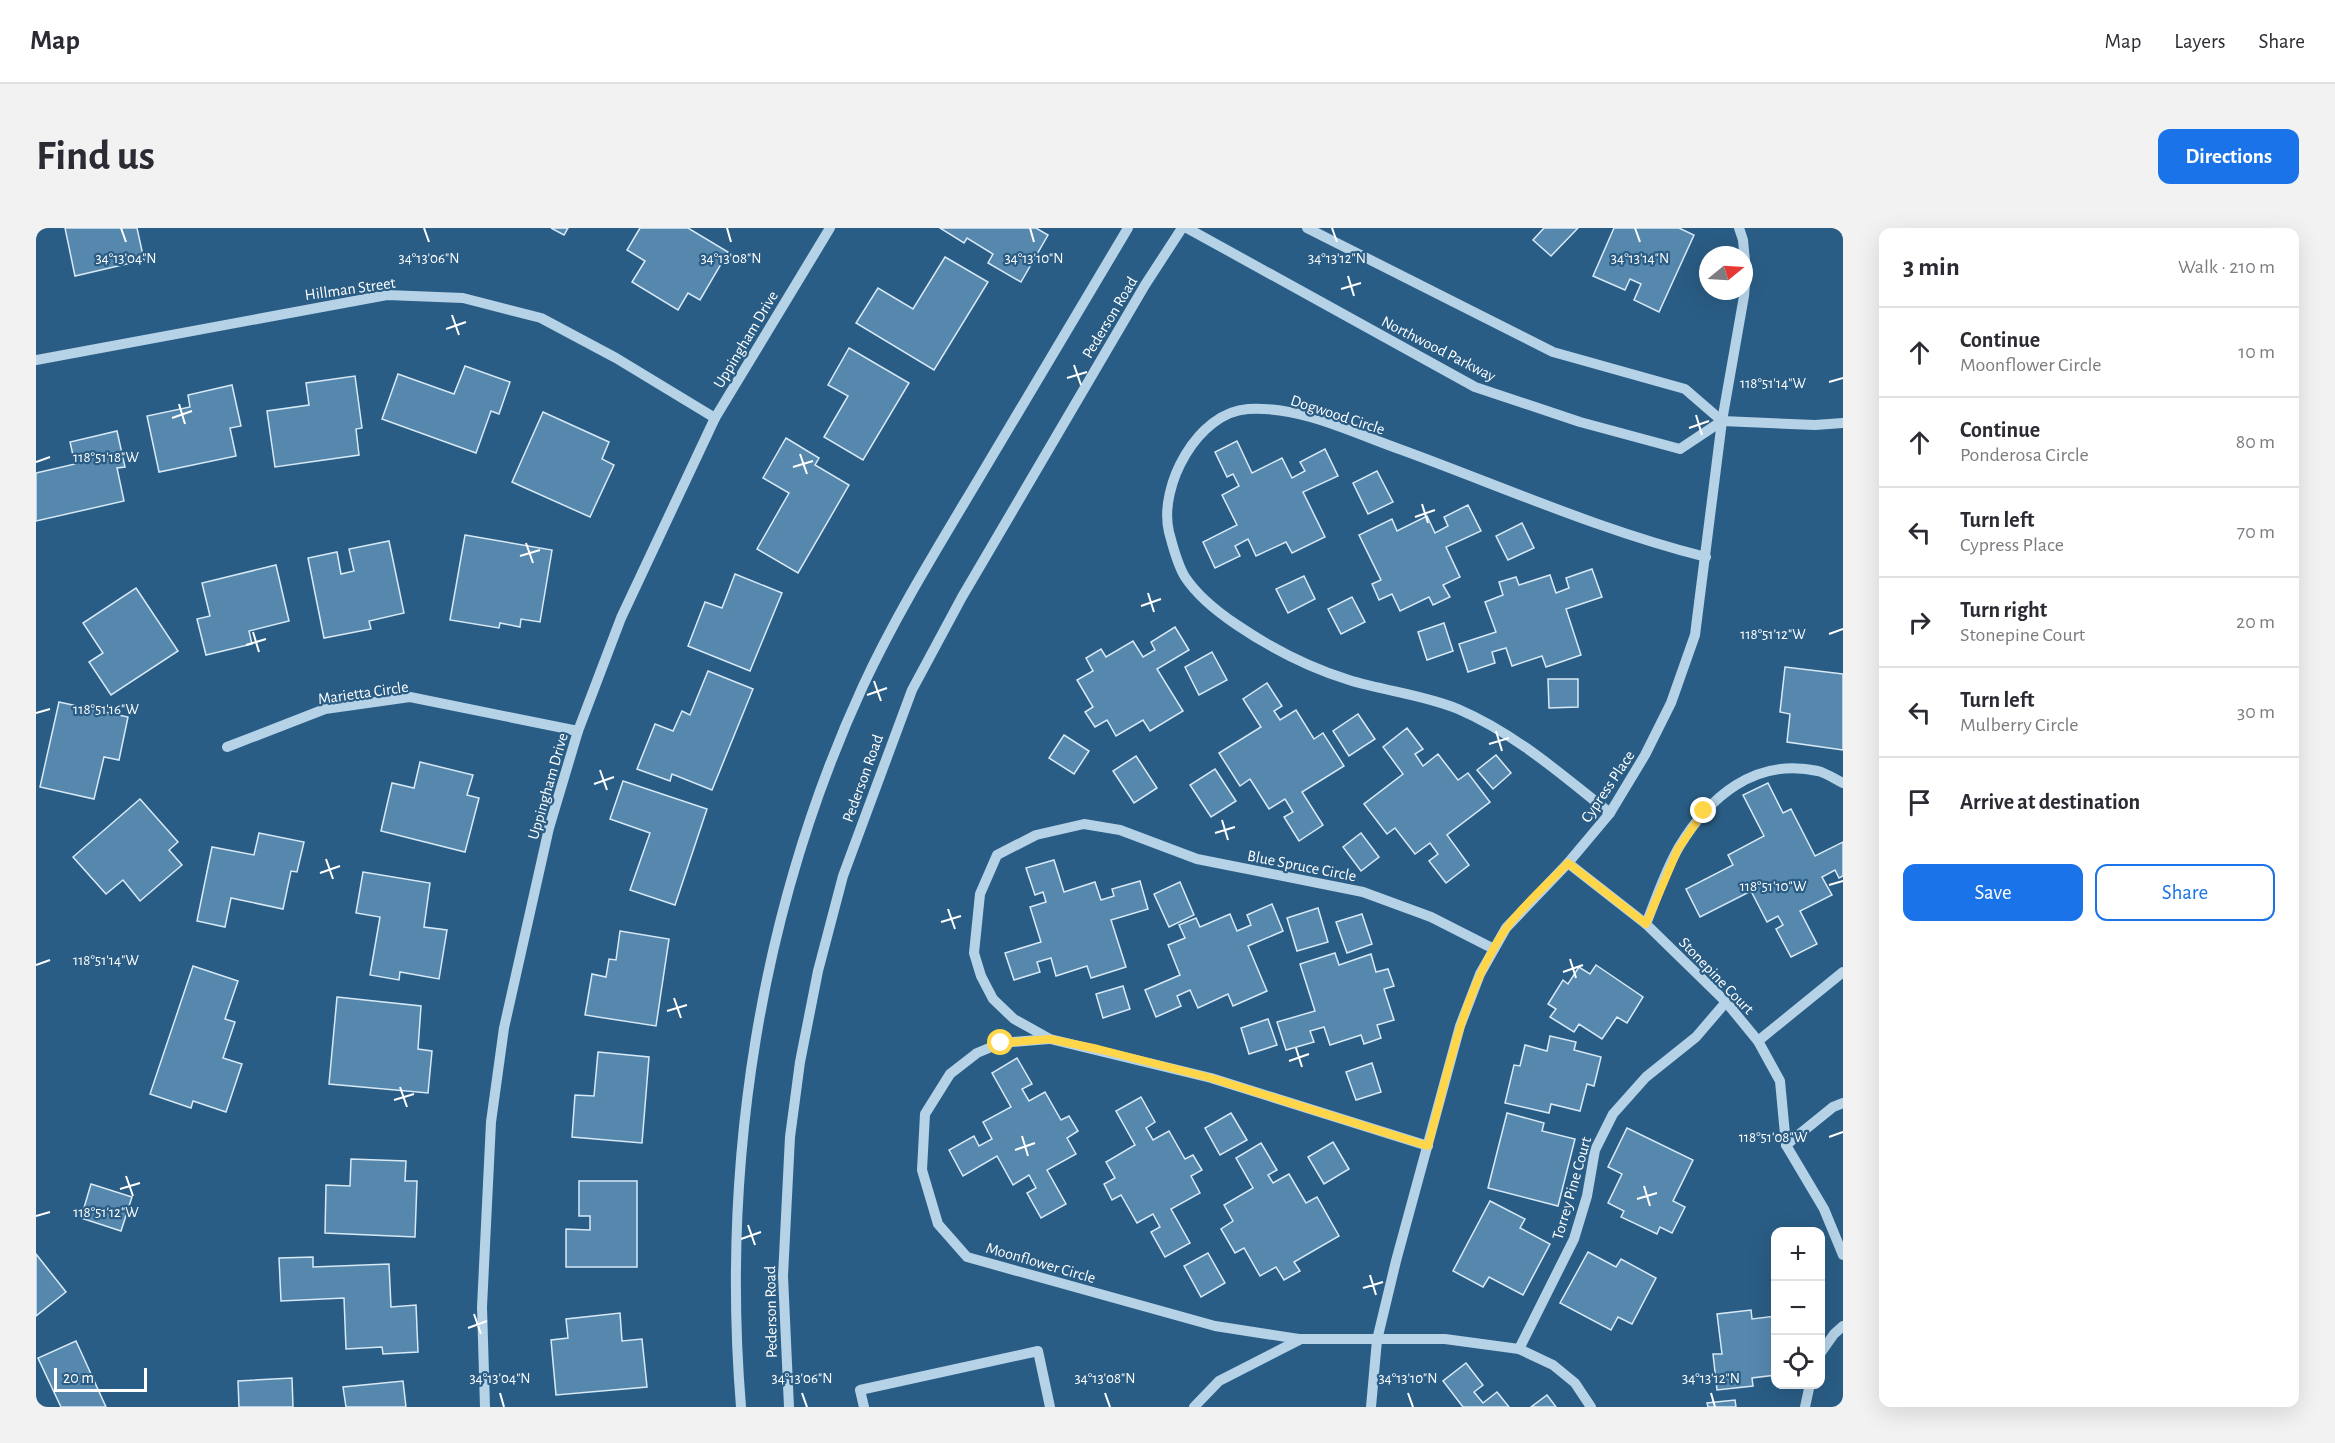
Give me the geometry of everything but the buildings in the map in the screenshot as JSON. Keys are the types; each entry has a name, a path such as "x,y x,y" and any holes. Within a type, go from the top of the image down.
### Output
{"street":[{"name":"Uppingham Drive","path":"485,1407 482,1306 491,1122 504,1028 528,913 549,828 578,731 621,618 715,418 830,228"},
{"name":"Pederson Road","path":"741,1407 738,1366 737,1211 749,1076 767,974 798,862 831,764 864,685 906,604 1128,228"},
{"name":"Pederson Road","path":"789,1407 783,1276 790,1137 800,1062 818,970 843,876 912,690 962,597 1145,285 1182,228"},
{"name":"Northwood Parkway","path":"1187,228 1475,387 1580,423 1680,449 1722,421"},
{"path":"1307,228 1553,352 1685,389 1722,421 1815,425 1843,423"},
{"name":"Cypress Place","path":"1371,1407 1377,1340 1460,1026 1480,974 1506,928 1568,863 1610,813 1645,755 1671,703 1695,635 1722,421 1744,296 1746,272 1743,240 1738,228"},
{"name":"Hillman Street","path":"36,360 387,295 463,298 541,318 616,358 715,418"},
{"name":"Dogwood Circle","path":"1610,813 1533,752 1482,720 1454,708 1349,680 1307,665 1237,625 1206,599 1185,577 1175,553 1168,527 1170,497 1177,471 1191,446 1220,418 1245,409 1287,411 1470,475 1650,543 1706,557"},
{"name":"Marietta Circle","path":"227,747 325,709 410,697 578,731"},
{"path":"1646,924 1678,849 1704,811 1734,785 1756,774 1781,768 1819,771 1843,783"},
{"name":"Blue Spruce Circle","path":"1050,1039 1014,1019 993,999 981,976 975,953 980,894 997,855 1036,835 1084,824 1120,830 1197,859 1363,892 1431,917 1494,949"},
{"name":"Stonepine Court","path":"1568,863 1646,924 1726,1002 1758,1041 1780,1081 1786,1145"},
{"path":"1758,1041 1843,972"},
{"name":"Torrey Pine Court","path":"1519,1349 1574,1239 1587,1196 1595,1150 1613,1114 1646,1077 1696,1037 1726,1002"},
{"path":"1050,1039 1211,1078 1428,1146"},
{"name":"Moonflower Circle","path":"1050,1039 1001,1043 977,1053 950,1074 925,1114 922,1170 938,1224 967,1257 1215,1326 1299,1340 1445,1339 1519,1349 1553,1365 1575,1383 1591,1407"},
{"path":"1843,1104 1833,1107 1786,1145 1824,1209 1843,1255"},
{"path":"1825,1348 1834,1334 1843,1326"},
{"path":"1194,1407 1219,1381 1299,1340"},
{"path":"864,1407 860,1390 1038,1351 1050,1407"},
{"path":"1805,1407 1809,1389"}],"route":[{"path":"1001,1043 1050,1039 1098,1049 1211,1078 1428,1146 1460,1026 1480,974 1506,928 1568,863 1646,924 1678,849 1704,811"}]}
